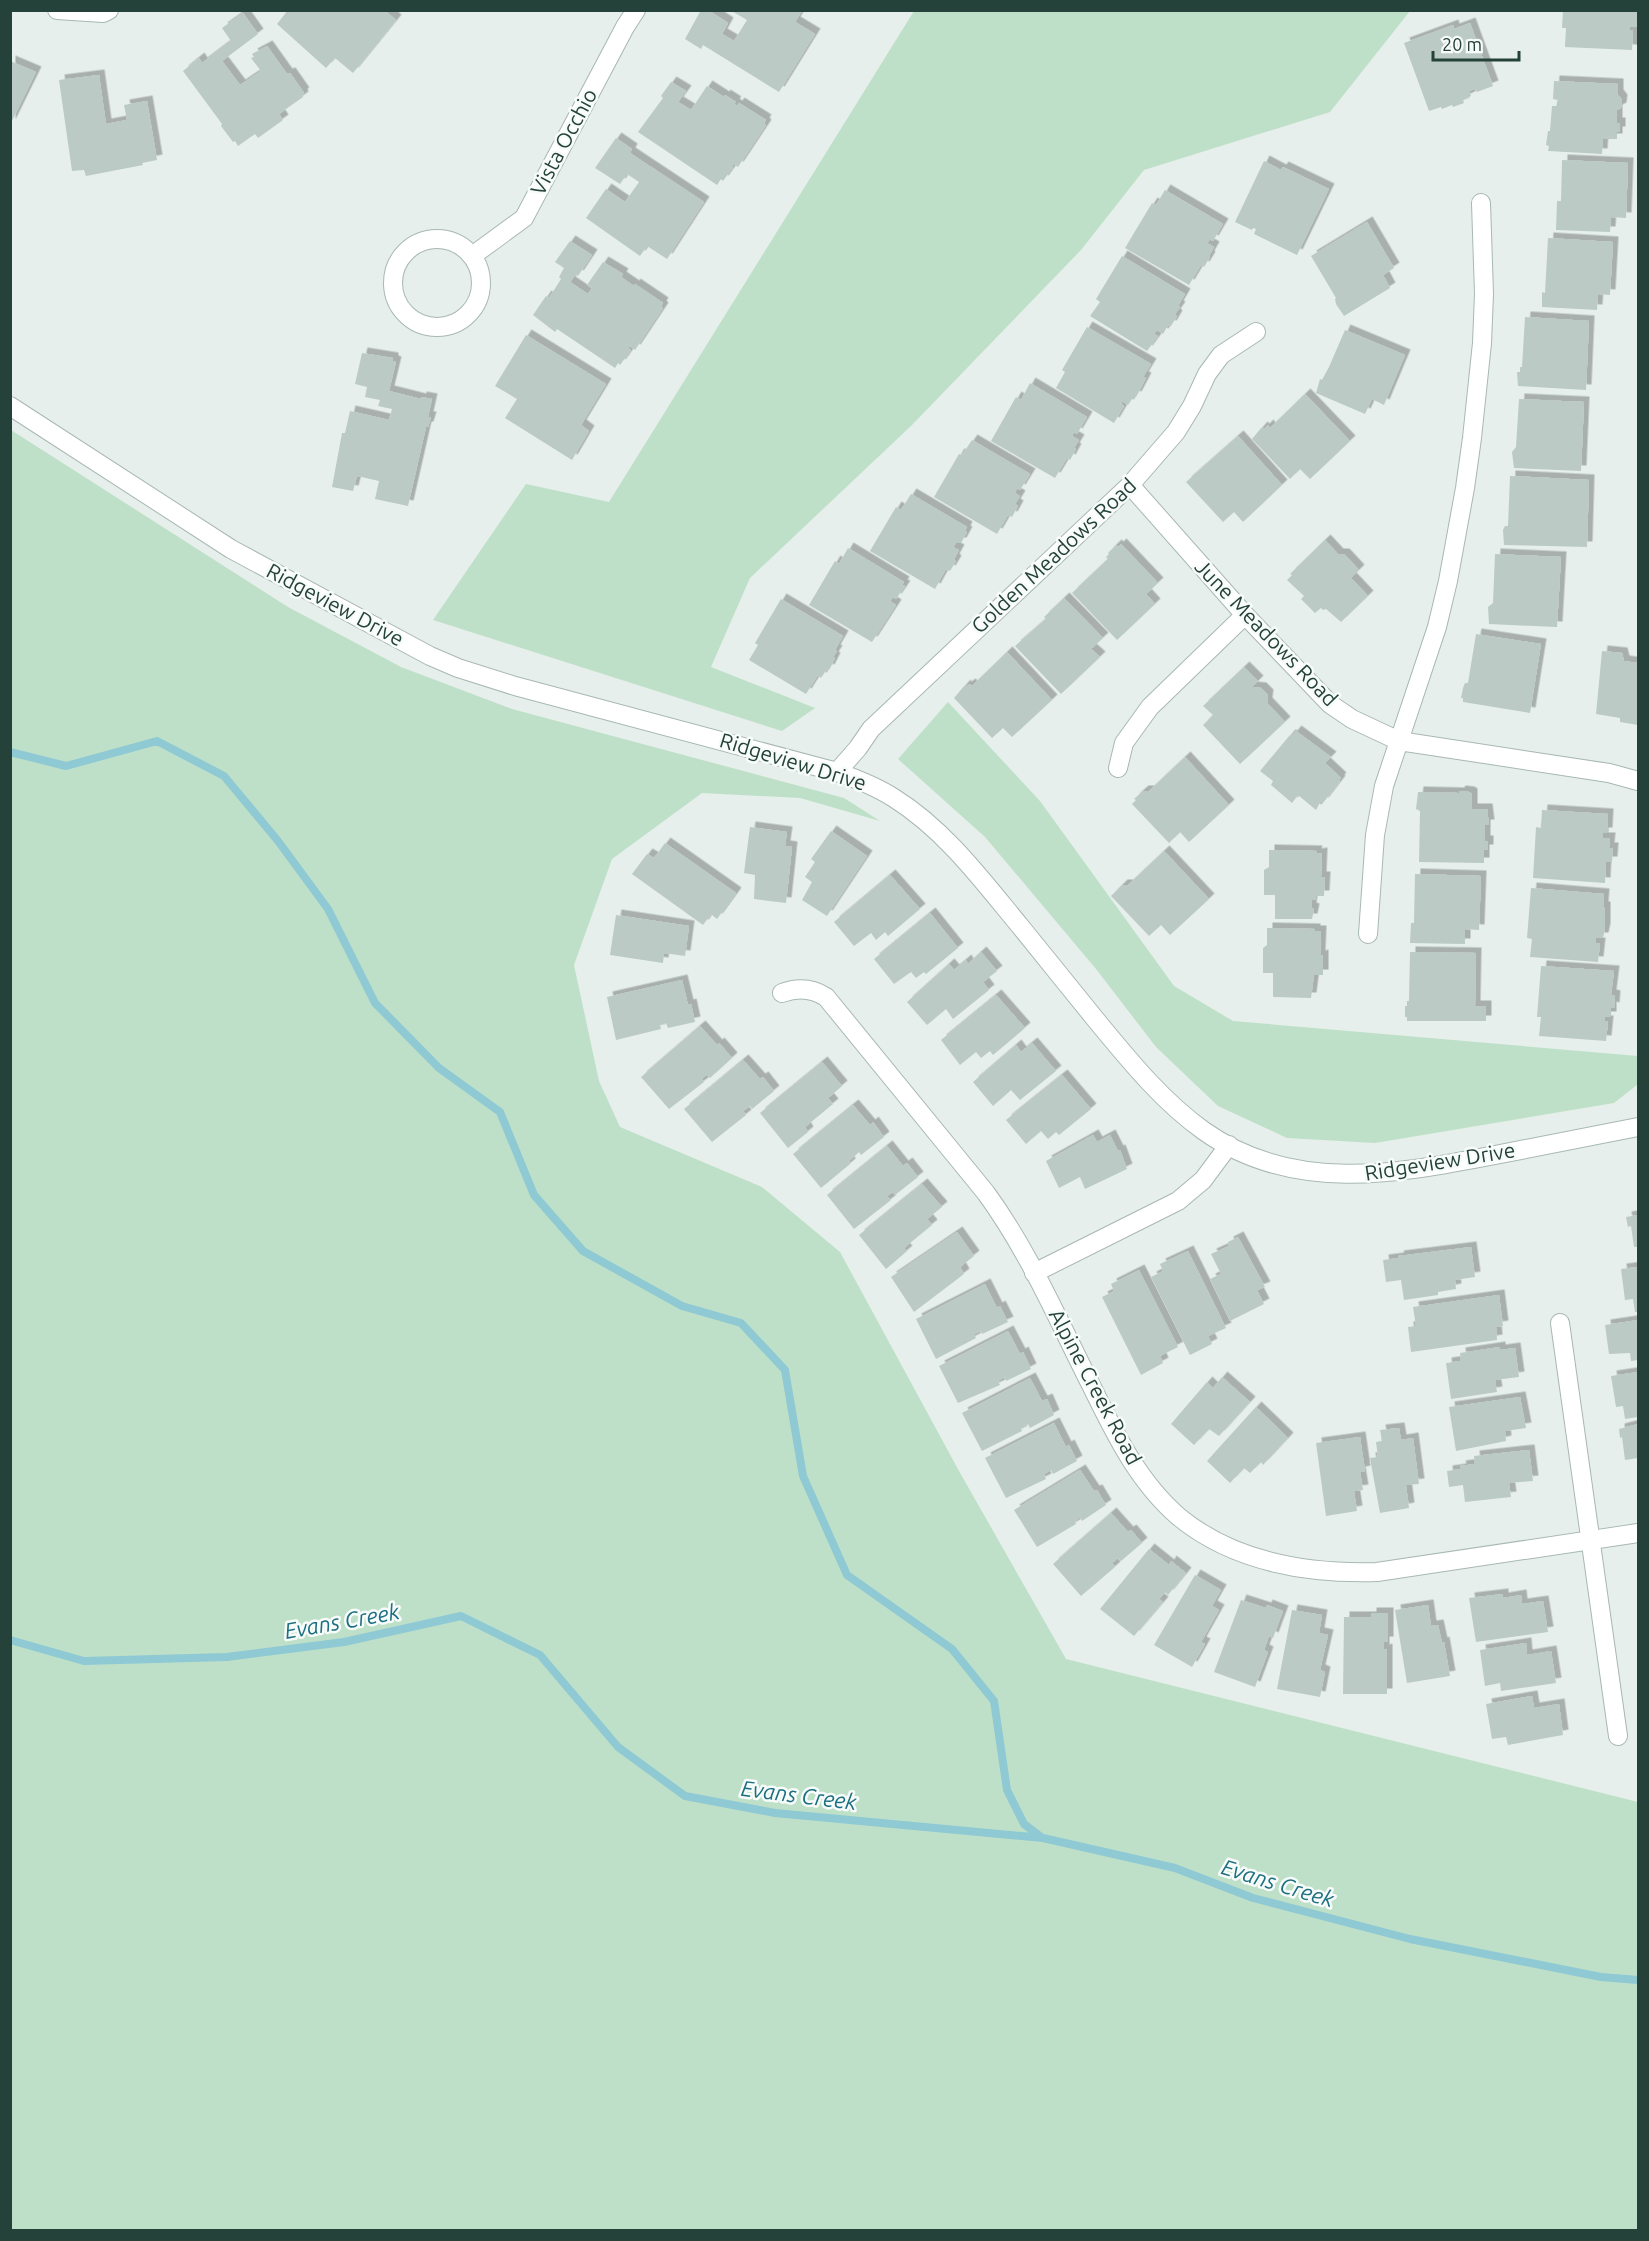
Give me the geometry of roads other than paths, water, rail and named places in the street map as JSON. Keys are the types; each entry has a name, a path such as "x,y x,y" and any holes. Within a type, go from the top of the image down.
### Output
{"street":[{"path":"57,10 102,13 109,10"},
{"name":"Vista Occhio","path":"472,256 524,218 636,10"},
{"path":"1368,934 1375,835 1384,786 1437,627 1465,488 1482,342 1484,294 1481,203"},
{"path":"434,238 448,240 461,246 472,256 479,269 481,283 479,297 472,310 462,320 449,326 434,328 419,324 406,316 397,305 392,290 392,276 398,261 407,250 420,242 434,238"},
{"name":"Golden Meadows Road","path":"837,772 871,729 1130,485 1176,432 1192,406 1206,374 1221,355 1256,332"},
{"name":"Ridgeview Drive","path":"10,406 231,549 430,656 507,684 837,772 870,785 892,797 915,812 935,830 996,896 1142,1074 1185,1116 1206,1132 1255,1157 1287,1167 1325,1173 1371,1174 1435,1167 1638,1127"},
{"name":"June Meadows Road","path":"1130,485 1245,615 1330,704 1352,719 1399,741 1609,773 1638,781"},
{"path":"1118,768 1124,743 1150,707 1245,615"},
{"name":"Alpine Creek Road","path":"782,993 792,989 806,989 826,997 986,1193 1003,1216 1035,1273 1122,1447 1151,1487 1179,1517 1218,1543 1268,1561 1300,1569 1341,1573 1377,1572 1638,1533"},
{"path":"1035,1273 1178,1200 1203,1180 1228,1145"},
{"path":"1560,1323 1618,1736"}],"waterway":[{"path":"10,752 66,766 157,741 224,776 278,841 328,909 375,1003 439,1068 500,1112 534,1195 583,1251 682,1306 741,1323 785,1370 803,1476 847,1575 952,1649 994,1701 1007,1790 1024,1824 1041,1837"},
{"name":"Evans Creek","path":"10,1640 84,1661 227,1657 344,1642 461,1616 540,1655 618,1747 685,1796 775,1813 1043,1838 1175,1868 1253,1898 1410,1939 1601,1977 1638,1980"}]}
